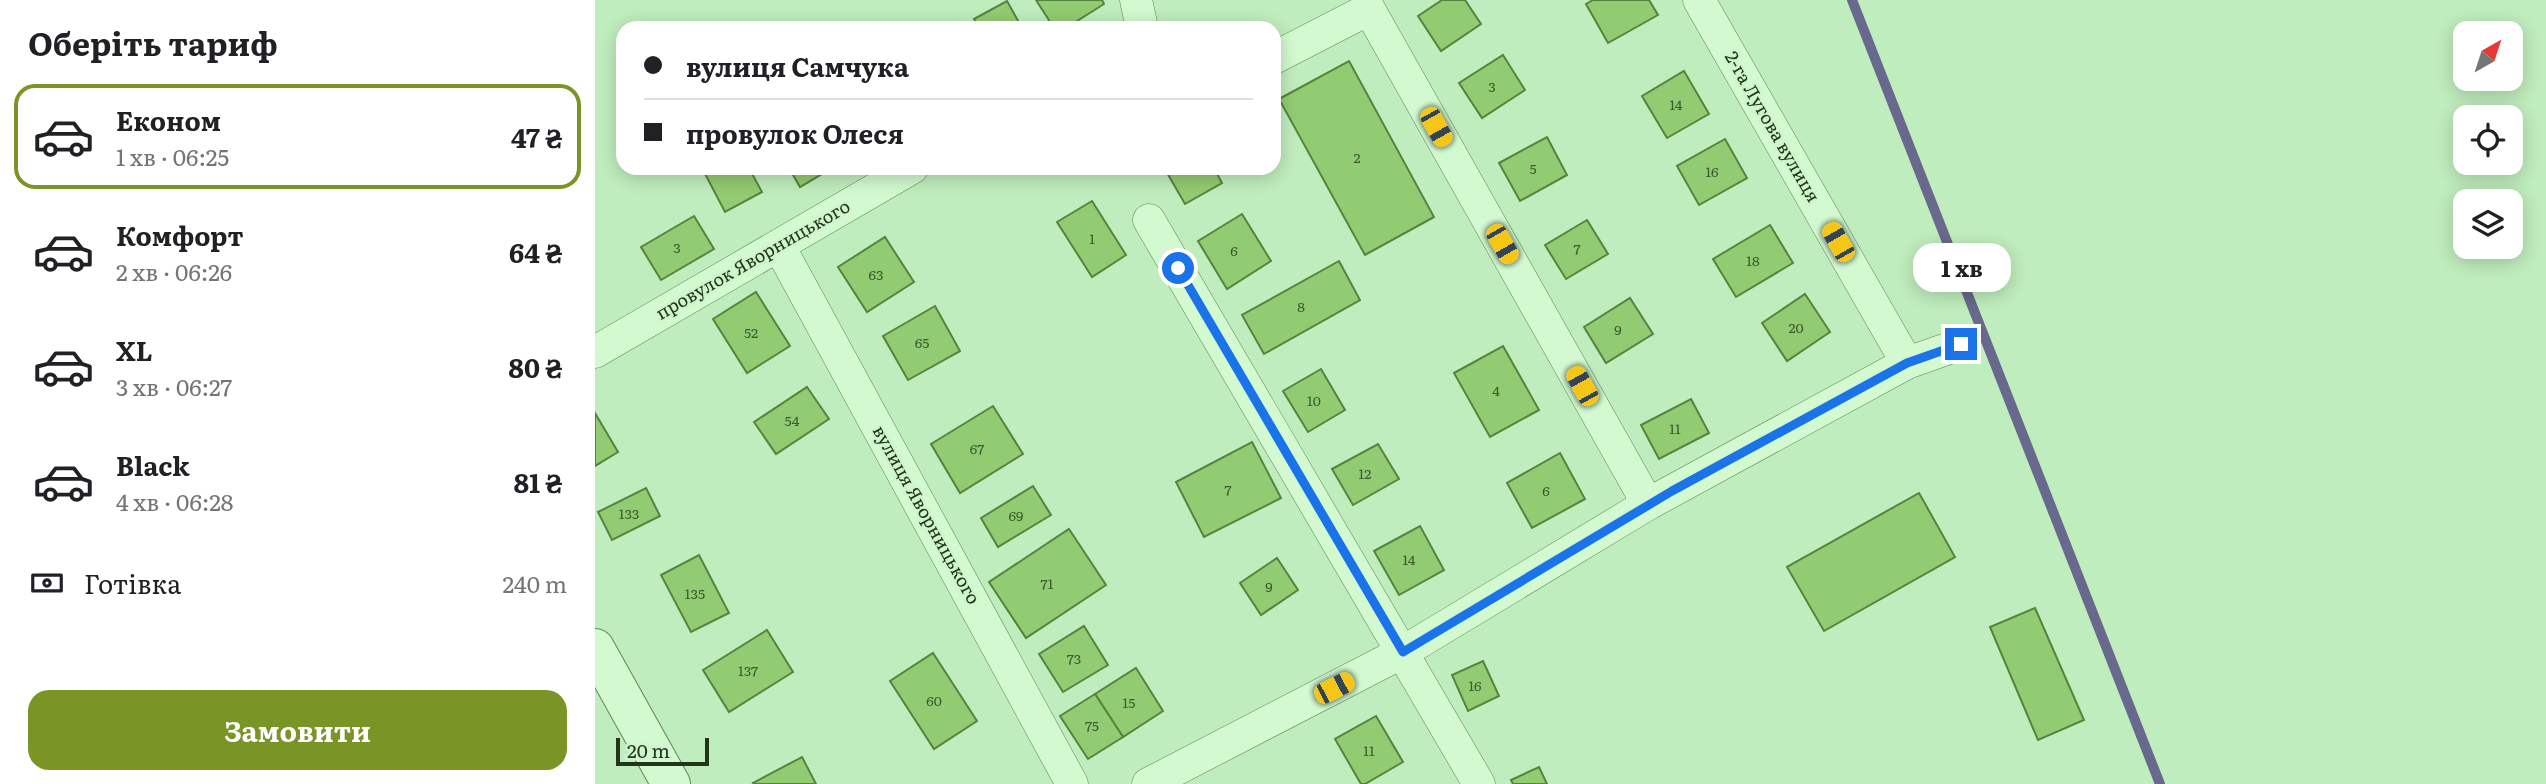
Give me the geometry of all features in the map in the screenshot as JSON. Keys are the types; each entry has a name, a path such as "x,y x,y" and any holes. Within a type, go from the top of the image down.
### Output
{"street":[{"path":"1136,0 1140,21"},
{"name":"2-га Лугова вулиця","path":"1699,0 1907,363"},
{"path":"1281,54 1369,9 1648,504"},
{"name":"провулок Яворницького","path":"595,352 900,175"},
{"path":"1149,220 1479,784"},
{"name":"вулиця Яворницького","path":"779,246 1072,784"},
{"path":"1148,784 1403,652 1648,504 1907,363 1961,344"},
{"path":"595,648 671,784"}],"building":[{"path":"1036,0 1102,0 1104,4 1077,21 1050,21"},
{"path":"1442,0 1465,0 1481,24 1441,51 1418,16"},
{"path":"1593,0 1649,0 1658,15 1608,43 1586,4"},
{"path":"1007,1 1018,21 975,21 974,19"},
{"path":"1503,55 1525,90 1482,118 1459,83"},
{"path":"1349,61 1434,217 1365,255 1281,103 1281,98"},
{"path":"1684,71 1709,114 1667,138 1642,96"},
{"path":"1547,137 1567,175 1520,201 1499,163"},
{"path":"1725,139 1747,178 1699,205 1677,166"},
{"path":"706,175 753,175 762,192 725,212"},
{"path":"793,175 820,175 800,187"},
{"path":"1168,175 1218,175 1222,183 1185,204"},
{"path":"1092,201 1126,255 1092,277 1057,222"},
{"path":"1242,214 1271,261 1227,289 1198,241"},
{"path":"694,216 714,249 661,280 641,247"},
{"path":"1587,220 1608,254 1566,279 1545,245"},
{"path":"1770,225 1793,263 1736,297 1713,259"},
{"path":"885,237 914,282 867,312 838,267"},
{"path":"1339,261 1360,300 1264,354 1242,315"},
{"path":"756,292 790,346 747,373 713,319"},
{"path":"1805,294 1830,332 1787,361 1762,323"},
{"path":"1630,298 1653,334 1606,363 1584,327"},
{"path":"935,306 960,351 908,380 883,336"},
{"path":"1503,346 1539,410 1490,437 1454,373"},
{"path":"1321,369 1345,410 1308,432 1283,391"},
{"path":"807,387 829,419 776,454 754,422"},
{"path":"1691,399 1709,433 1659,459 1641,425"},
{"path":"993,406 1023,454 960,493 931,444"},
{"path":"595,413 618,452 595,466"},
{"path":"1252,442 1281,498 1204,537 1176,482"},
{"path":"1378,444 1399,479 1353,505 1332,469"},
{"path":"1560,453 1585,499 1532,528 1507,483"},
{"path":"1033,486 1051,515 998,547 981,518"},
{"path":"646,488 660,516 612,540 598,512"},
{"path":"1919,493 1955,557 1824,631 1787,567"},
{"path":"1420,526 1444,570 1399,595 1374,551"},
{"path":"1069,529 1106,585 1026,638 989,582"},
{"path":"699,555 729,613 691,632 661,575"},
{"path":"1277,558 1298,590 1261,615 1240,583"},
{"path":"2035,608 2084,720 2038,740 1990,627"},
{"path":"1084,626 1108,665 1063,692 1039,654"},
{"path":"767,630 793,672 729,712 703,670"},
{"path":"933,653 977,721 934,749 890,681"},
{"path":"1483,661 1499,696 1468,711 1452,675"},
{"path":"1136,668 1163,711 1123,737 1095,694"},
{"path":"1095,694 1123,737 1088,759 1060,716"},
{"path":"1376,716 1403,762 1361,784 1335,739"},
{"path":"802,757 816,784 753,783"},
{"path":"1539,767 1547,784 1513,784 1511,780"}],"waterway":[{"path":"1852,0 2160,784"}],"route":[{"path":"1178,268 1403,652 1672,491 1907,363 1961,344"}]}
